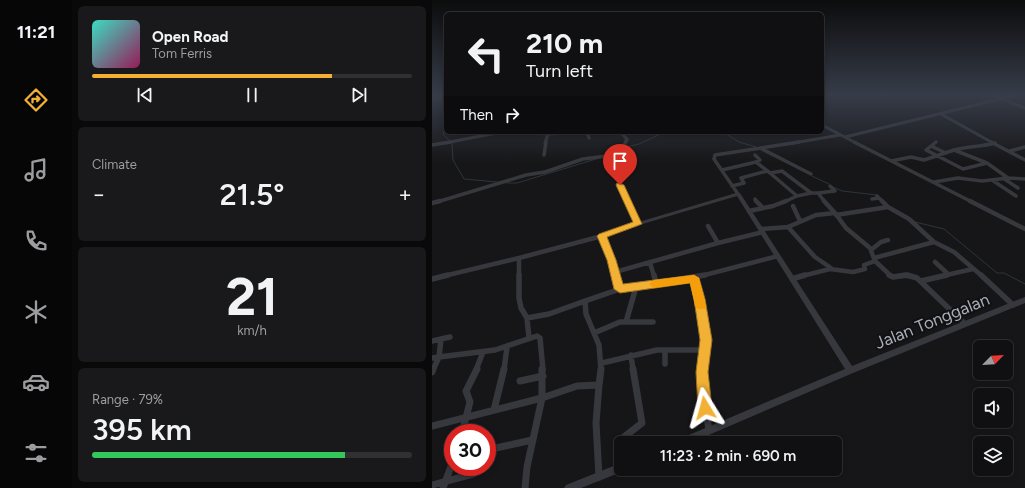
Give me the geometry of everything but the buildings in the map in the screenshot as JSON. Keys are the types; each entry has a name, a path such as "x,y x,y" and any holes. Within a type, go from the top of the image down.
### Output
{"street":[{"path":"845,137 925,118"},
{"path":"948,118 1025,160"},
{"path":"824,126 1025,229"},
{"path":"432,145 489,134"},
{"path":"544,155 544,144 548,134"},
{"path":"588,134 589,138"},
{"path":"614,168 627,139 622,134"},
{"path":"840,135 715,155 714,159 762,231 850,370"},
{"path":"936,142 925,149 963,169 987,163"},
{"path":"961,143 969,147"},
{"path":"891,161 911,157 924,160 954,150 969,147 978,148 995,143"},
{"path":"931,146 946,152"},
{"path":"1010,151 1025,147"},
{"path":"760,148 811,174"},
{"path":"954,150 987,163 1018,188 1008,190"},
{"path":"722,170 760,160 755,155"},
{"path":"432,203 526,175 541,174 567,164 593,157 607,156 614,168 637,224"},
{"path":"756,162 797,196"},
{"path":"732,186 744,183 741,178 769,172 782,171 811,193"},
{"path":"933,182 958,178 982,181 1005,178 1025,178"},
{"path":"992,180 1016,196"},
{"path":"749,211 778,204 797,196 835,191 830,186"},
{"path":"818,193 846,228 871,250 874,260 892,276 907,275 921,281 964,323"},
{"path":"432,279 602,236 738,194"},
{"path":"872,199 878,197 888,207 909,219 934,242 947,247 1013,305"},
{"path":"755,199 763,208"},
{"path":"793,206 800,221"},
{"path":"615,272 762,231 788,227 816,215 836,214 888,207"},
{"path":"708,226 718,244"},
{"path":"788,227 815,257 831,268"},
{"path":"602,236 620,289"},
{"path":"871,250 888,240"},
{"path":"792,279 831,268 846,269 853,272 865,269 864,265 874,260 934,242"},
{"path":"527,318 549,314 620,289 694,278 778,256"},
{"path":"519,258 519,298 521,308 527,318 529,338"},
{"path":"935,262 948,274"},
{"path":"650,263 656,284"},
{"path":"921,281 972,269"},
{"path":"694,278 700,299 706,340 702,386 709,430"},
{"path":"626,322 636,286"},
{"name":"Jalan Tonggalan","path":"696,436 850,370 954,329 964,323 1025,300"},
{"path":"584,301 586,318 594,333 602,363 596,423 599,477"},
{"path":"594,333 618,323 653,322"},
{"path":"432,341 450,336"},
{"path":"432,358 483,352 507,347 537,336 540,338 543,376 542,398 532,440 525,488"},
{"path":"432,372 439,357 441,339"},
{"path":"494,410 506,361 507,347"},
{"path":"602,363 657,350 705,350"},
{"path":"665,351 665,364"},
{"path":"465,424 470,402 466,390 472,381 483,352"},
{"path":"625,436 642,423 631,355"},
{"path":"520,381 543,376"},
{"path":"432,426 542,398 570,389 592,384 599,385"},
{"path":"496,448 532,440"},
{"path":"575,487 614,471"},
{"path":"432,484 444,485 468,476"}],"waterway":[{"path":"444,132 443,134 449,140"},
{"path":"626,147 639,144 661,134"},
{"path":"726,134 739,142 756,147"},
{"path":"452,143 453,160 464,179 497,182"},
{"path":"606,154 621,149"},
{"path":"507,183 517,183 596,159"},
{"path":"812,176 829,184"},
{"path":"833,187 842,191 877,195"},
{"path":"915,222 944,229 997,273 1004,273 1025,284"}],"slow traffic":[{"path":"654,284 694,278 701,306"}],"route":[{"path":"620,185 637,224 602,236 612,260 620,289 694,278 700,299 706,340 702,372 705,408"}]}
